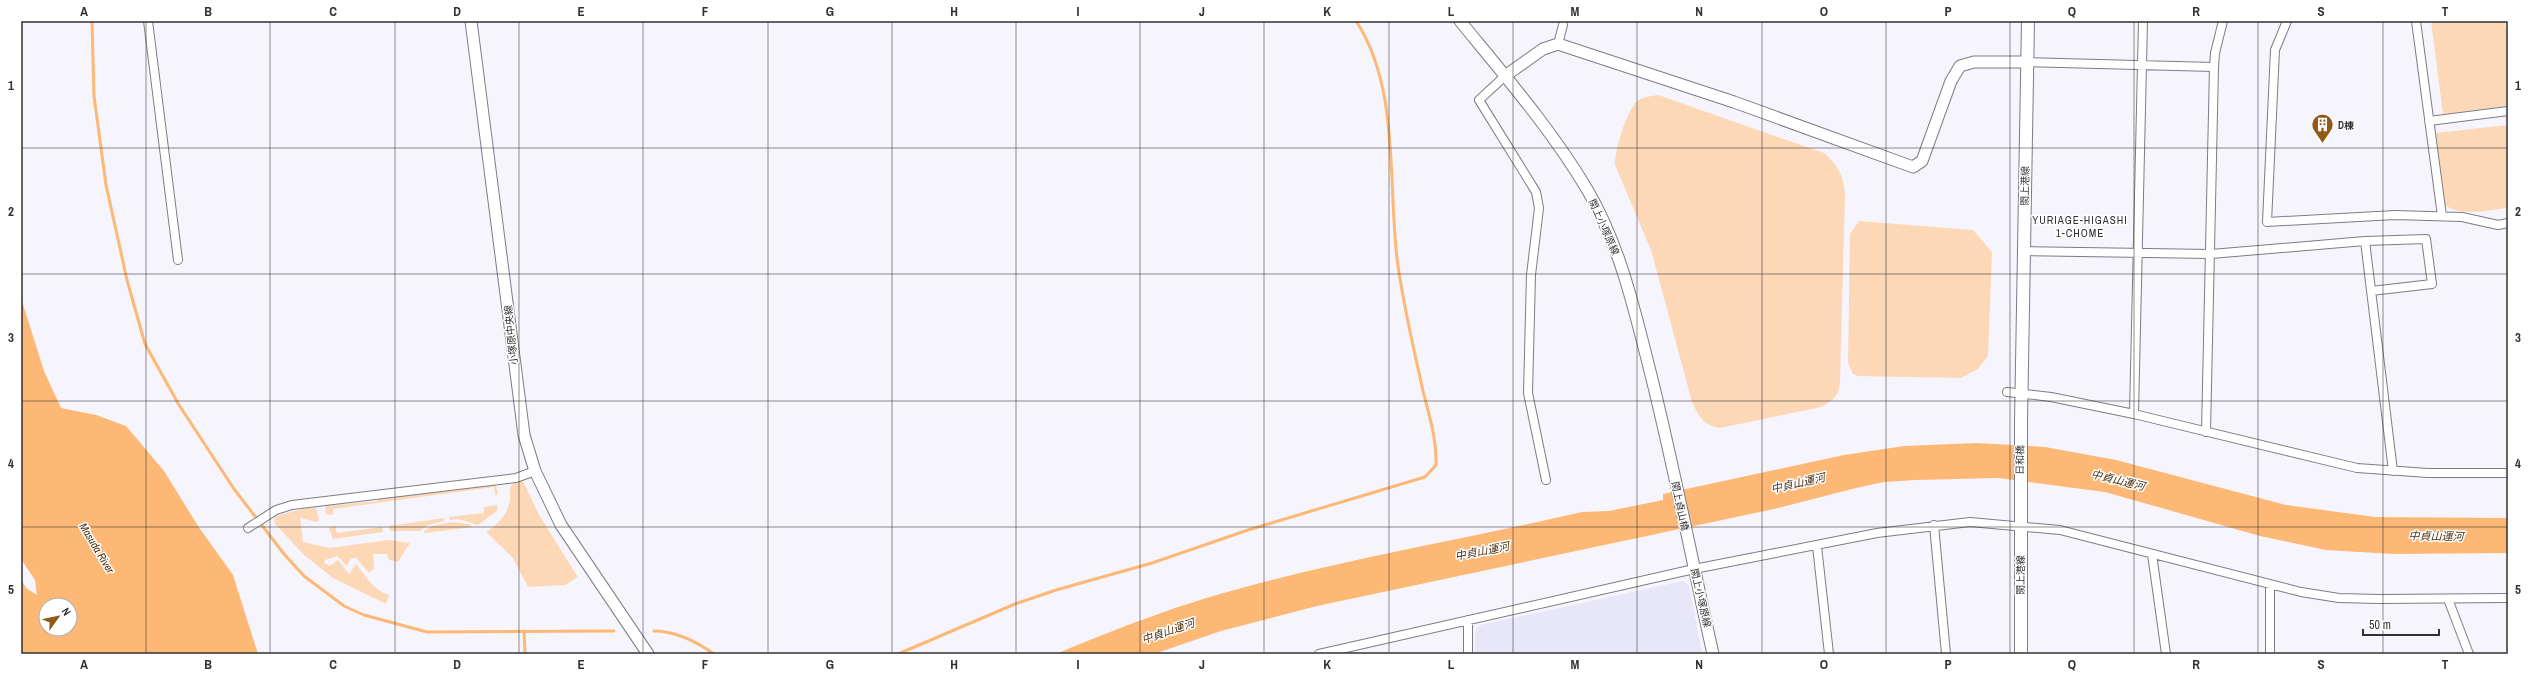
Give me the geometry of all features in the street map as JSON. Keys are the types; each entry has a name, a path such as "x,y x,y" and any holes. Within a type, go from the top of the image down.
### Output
{"main road":[{"name":"閖上港線","path":"2021,422 2028,21"},
{"name":"日和橋","path":"2020,497 2021,422"},
{"name":"閖上港線","path":"2020,497 2021,654"}],"street":[{"path":"148,21 178,260"},
{"name":"小塚原中央線","path":"471,21 498,223 518,399 524,435 535,472 561,525 648,654"},
{"name":"閖上小塚原線","path":"1460,21 1506,76 1557,144 1588,192 1612,240 1630,291 1672,469"},
{"path":"2134,414 2143,21"},
{"path":"2206,432 2214,67 2215,53 2223,21"},
{"path":"2287,21 2275,50 2267,222 2395,214 2462,217 2498,225 2508,223"},
{"path":"2416,21 2442,216"},
{"path":"1558,44 1563,25"},
{"path":"1546,480 1528,393 1531,275 1539,208 1536,192 1479,100 1506,76 1543,48 1558,44 1734,102 1913,167 1922,161 1951,81 1960,66 1969,62 2214,67"},
{"path":"2429,121 2508,111"},
{"path":"2024,251 2211,254 2365,241 2426,239 2432,284 2371,291"},
{"path":"2365,241 2393,471"},
{"path":"2007,392 2051,396 2134,414 2323,462 2357,468 2393,471 2508,473"},
{"name":"閖上貞山橋","path":"1672,469 1688,543"},
{"path":"251,526 264,517 292,505 516,478 535,472"},
{"path":"1319,654 1694,569 1878,533 1934,525 1970,522 2060,530 2270,584 2339,598 2508,598"},
{"path":"1934,525 1946,654"},
{"name":"閖上小塚原線","path":"1688,543 1713,654"},
{"path":"1817,546 1829,654"},
{"path":"2152,554 2166,654"},
{"path":"2270,584 2270,654"},
{"path":"2448,599 2469,654"},
{"path":"1468,620 1468,654"}],"shaded area":[{"path":"2431,21 2505,21 2508,43 2508,106 2443,114"},
{"path":"1658,95 1824,153 1837,167 1842,177 1845,195 1840,382 1835,398 1825,405 1720,428 1709,425 1702,420 1697,412 1692,402 1651,250 1615,165 1615,158 1622,131 1633,106 1637,101"},
{"path":"2508,125 2508,208 2467,212 2451,209 2445,205 2436,133"},
{"path":"1859,221 1973,230 1992,252 1988,356 1978,369 1961,378 1858,376 1853,374 1848,363 1850,234"},
{"path":"523,481 539,515 578,577 565,585 528,587 513,558 486,532 495,526 505,514 509,505 512,484"},
{"path":"496,485 498,494 495,495 494,487 333,509 333,515 326,514 325,506 378,501 378,499"},
{"path":"497,505 497,511 478,525 459,519 450,520 449,517 484,513 484,507"},
{"path":"306,508 316,508 319,520 316,522 300,518 303,542 330,548 388,540 410,543 398,562 389,560 387,554 373,554 374,569 369,573 356,558 351,558 347,566 337,556 325,560 324,563 330,566 338,560 349,574 356,564 378,590 389,595 386,604 333,578 304,555 275,524 274,519 276,516"},
{"path":"444,518 445,521 428,525 420,531 390,531 389,526"},
{"path":"452,522 469,524 473,527 425,533 424,531 432,526"},
{"path":"335,526 337,533 382,527 383,532 333,539 329,528"},
{"path":"1683,581 1689,585 1702,654 1475,654 1475,631 1480,625"}],"water":[{"name":"Masuda River","path":"21,298 44,371 61,408 96,415 126,426 164,471 198,526 233,575 258,654 21,654 21,579 26,588 37,595 35,580 21,559"},
{"name":"中貞山運河","path":"1977,443 2045,447 2116,460 2286,505 2375,517 2508,518 2508,553 2393,554 2326,550 2260,536 2105,492 1998,478 1884,482 1774,509 1317,606 1221,631 1154,654 1056,654 1126,626 1197,601 1245,587 1329,566 1582,512 1609,511 1663,500 1663,494 1844,455 1904,446"}],"waterway":[{"path":"92,21 94,96 106,185 127,280 145,344 179,405 234,489 284,554 304,576 344,606 364,615 427,632 614,631"},
{"path":"898,654 1015,604 1056,590 1152,563 1248,530 1425,477 1436,465 1434,436 1409,329 1398,266 1390,140 1386,108 1380,77 1370,48 1356,21"},
{"path":"524,631 525,654"},
{"path":"654,631 662,631 686,638 714,654"}],"place":[{"name":"D棟","path":"2323,144"}],"district":[{"name":"YURIAGE-HIGASHI 1-CHOME","path":"2080,226"}]}
